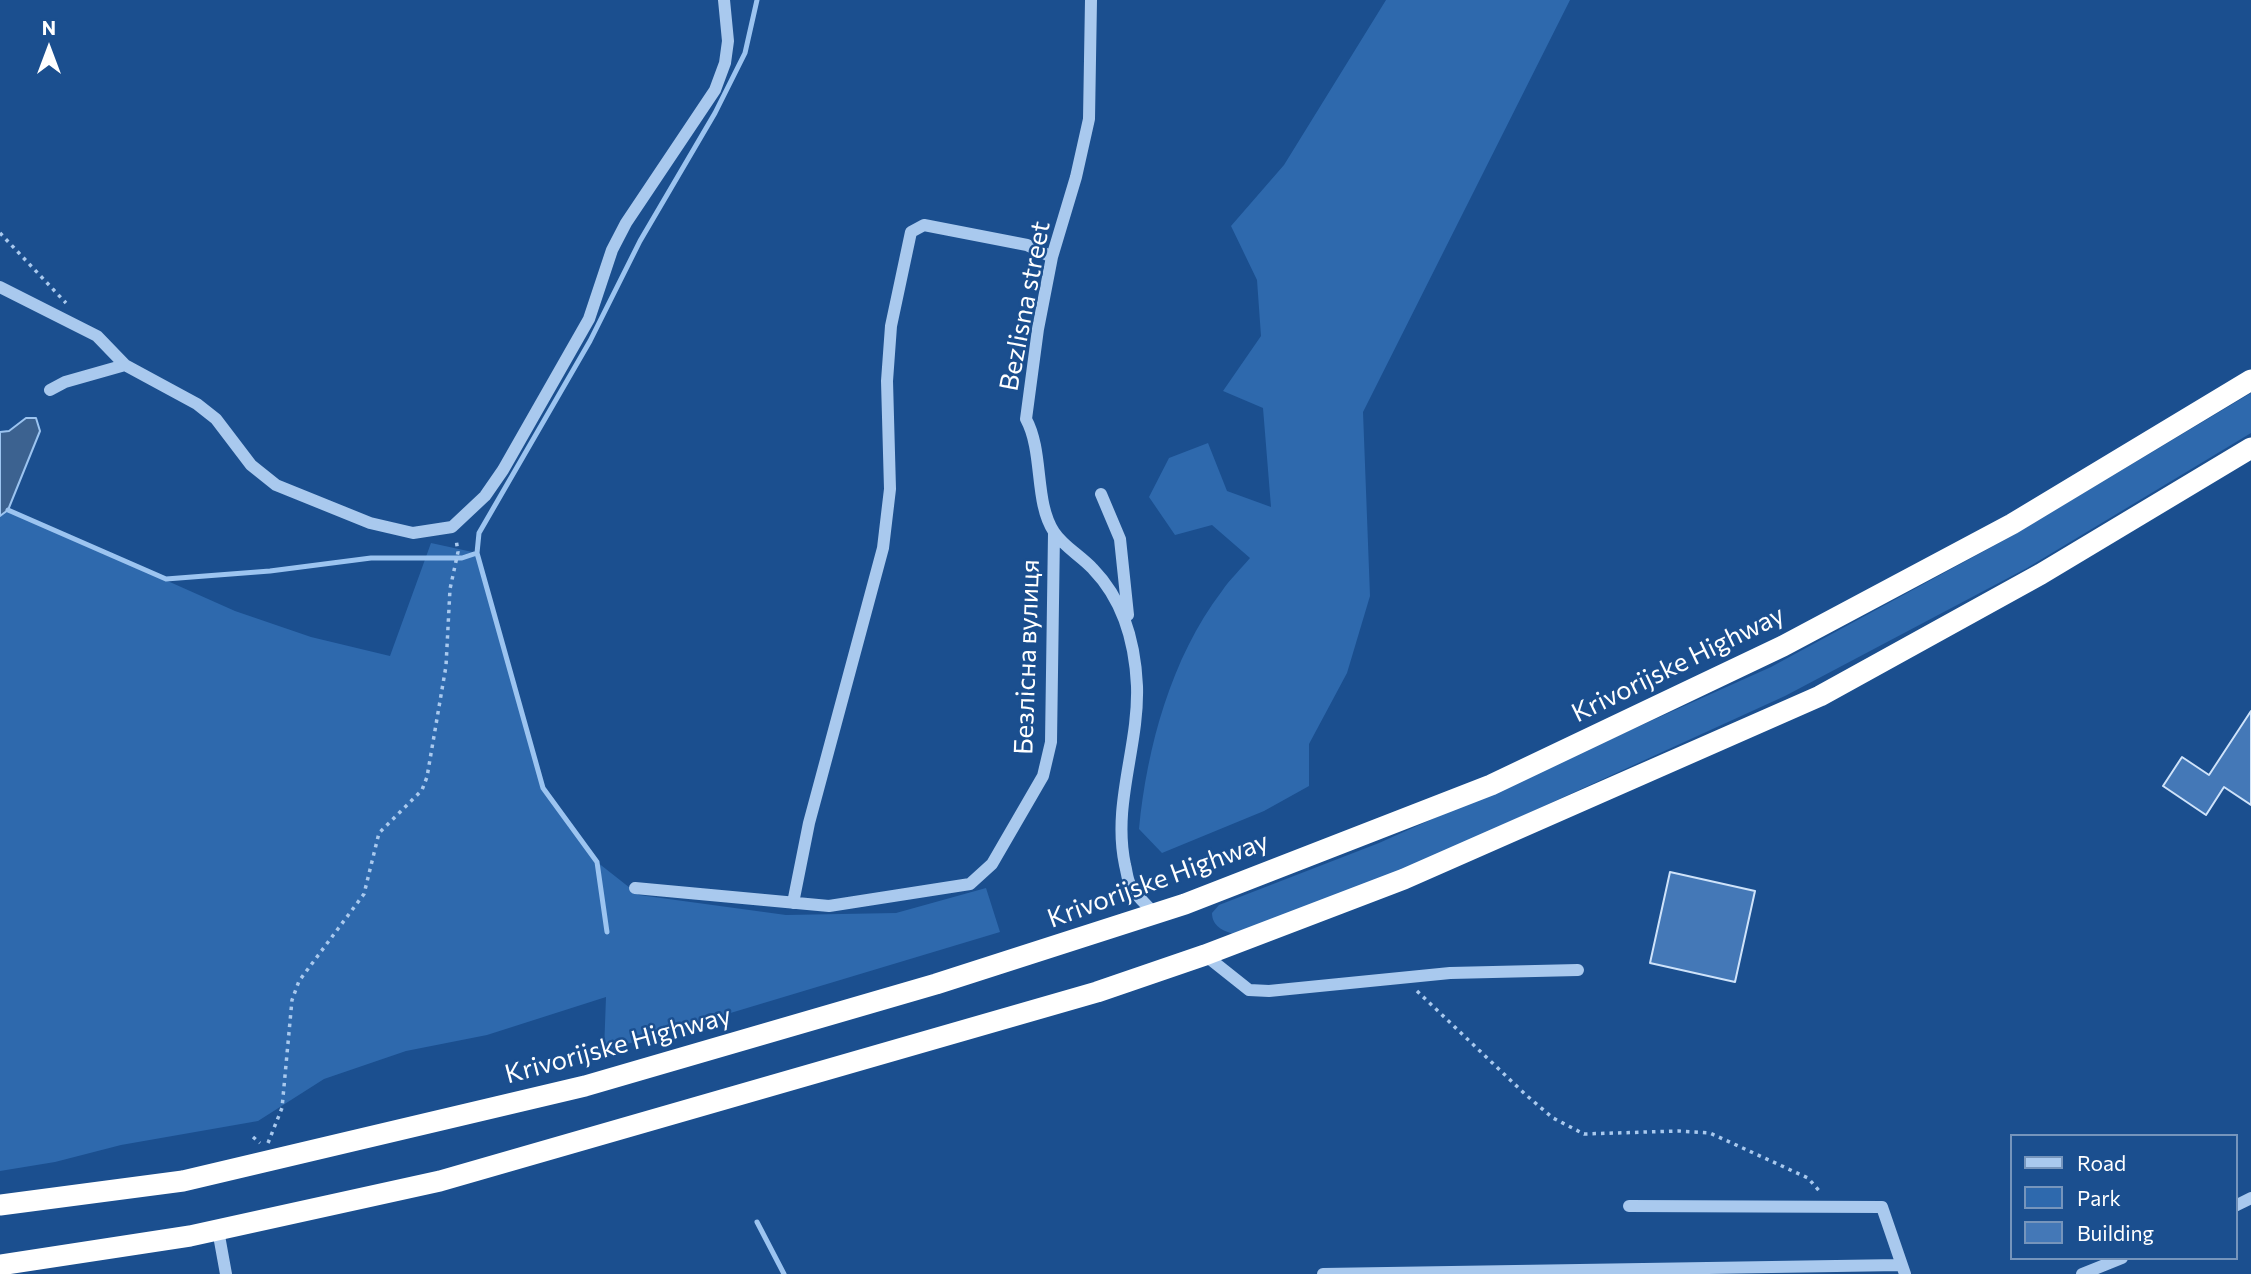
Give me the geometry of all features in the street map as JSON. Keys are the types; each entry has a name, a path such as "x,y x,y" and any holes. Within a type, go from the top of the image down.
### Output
{"highway":[{"name":"Krivorijske Highway","path":"0,1205 183,1181 585,1086 936,984 1155,914 1491,785 1783,646 2012,524 2251,380"},
{"path":"0,1265 218,1230 440,1181 1097,992 1205,955 1404,878 1820,696 2041,574 2251,448"}],"street":[{"path":"0,287 97,336 125,366 197,404 216,419 251,465 276,485 370,523 413,533 452,527 485,495 503,470 589,319 612,250 626,223 715,90 725,63 728,41 724,0"},
{"name":"Bezlisna street","path":"1054,533 1047,515 1033,432 1027,419 1038,329 1052,257 1076,177 1089,119 1091,0"},
{"path":"793,903 809,823 883,548 890,489 887,381 891,326 911,232 924,225 1027,245 1052,257"},
{"path":"50,390 65,382 125,366"},
{"path":"1101,494 1120,539 1137,684 1136,730 1122,794 1119,838 1130,885 1155,914"},
{"path":"1054,533 1093,569 1118,599 1129,630"},
{"name":"Безлісна вулиця","path":"635,888 829,905 970,884 992,864 1044,776 1051,742 1054,533"},
{"path":"1205,955 1249,990 1269,991 1450,973 1578,970"},
{"path":"1324,1274 1902,1269 1882,1207 1629,1206"},
{"path":"218,1230 226,1274"},
{"path":"2082,1274 2117,1260"}],"path":[{"path":"0,233 69,307"},
{"path":"265,1148 282,1108 292,1000 299,981 364,894 380,833 422,790 427,777 442,697 450,589 458,552 452,527"},
{"path":"1386,979 1412,987 1526,1095 1553,1118 1584,1134 1679,1131 1710,1133 1808,1178 1833,1206"}],"green space":[{"path":"1386,0 1570,0 1363,412 1370,596 1347,673 1309,744 1309,786 1264,811 1162,853 1139,829 1148,767 1164,704 1175,674 1204,617 1250,558 1212,525 1175,535 1149,497 1169,458 1208,443 1227,491 1271,507 1263,408 1223,391 1261,336 1257,280 1231,226 1284,165"},
{"path":"2251,393 2251,433 2027,568 1785,696 1395,874 1234,934 1216,925 1212,913 1219,905 1379,843 1771,667 2010,537"},
{"path":"8,510 235,611 311,637 390,656 431,543 477,553 543,788 597,862 639,895 786,915 896,913 986,888 1000,932 604,1051 606,997 487,1035 406,1051 324,1079 258,1121 121,1145 55,1162 0,1171 0,516"}],"shaded area":[{"path":"26,418 36,418 40,431 8,510 0,516 0,432 9,431"}],"building":[{"path":"2251,711 2251,805 2224,787 2206,815 2163,786 2182,757 2209,775"},
{"path":"1670,872 1755,891 1735,982 1650,963"}],"waterway":[{"path":"477,553 479,533 590,341 640,241 715,113 745,53 757,0"},
{"path":"8,510 166,579 270,571 371,558 462,558 477,553 543,788 597,862 607,932"},
{"path":"757,1222 784,1274"}]}
